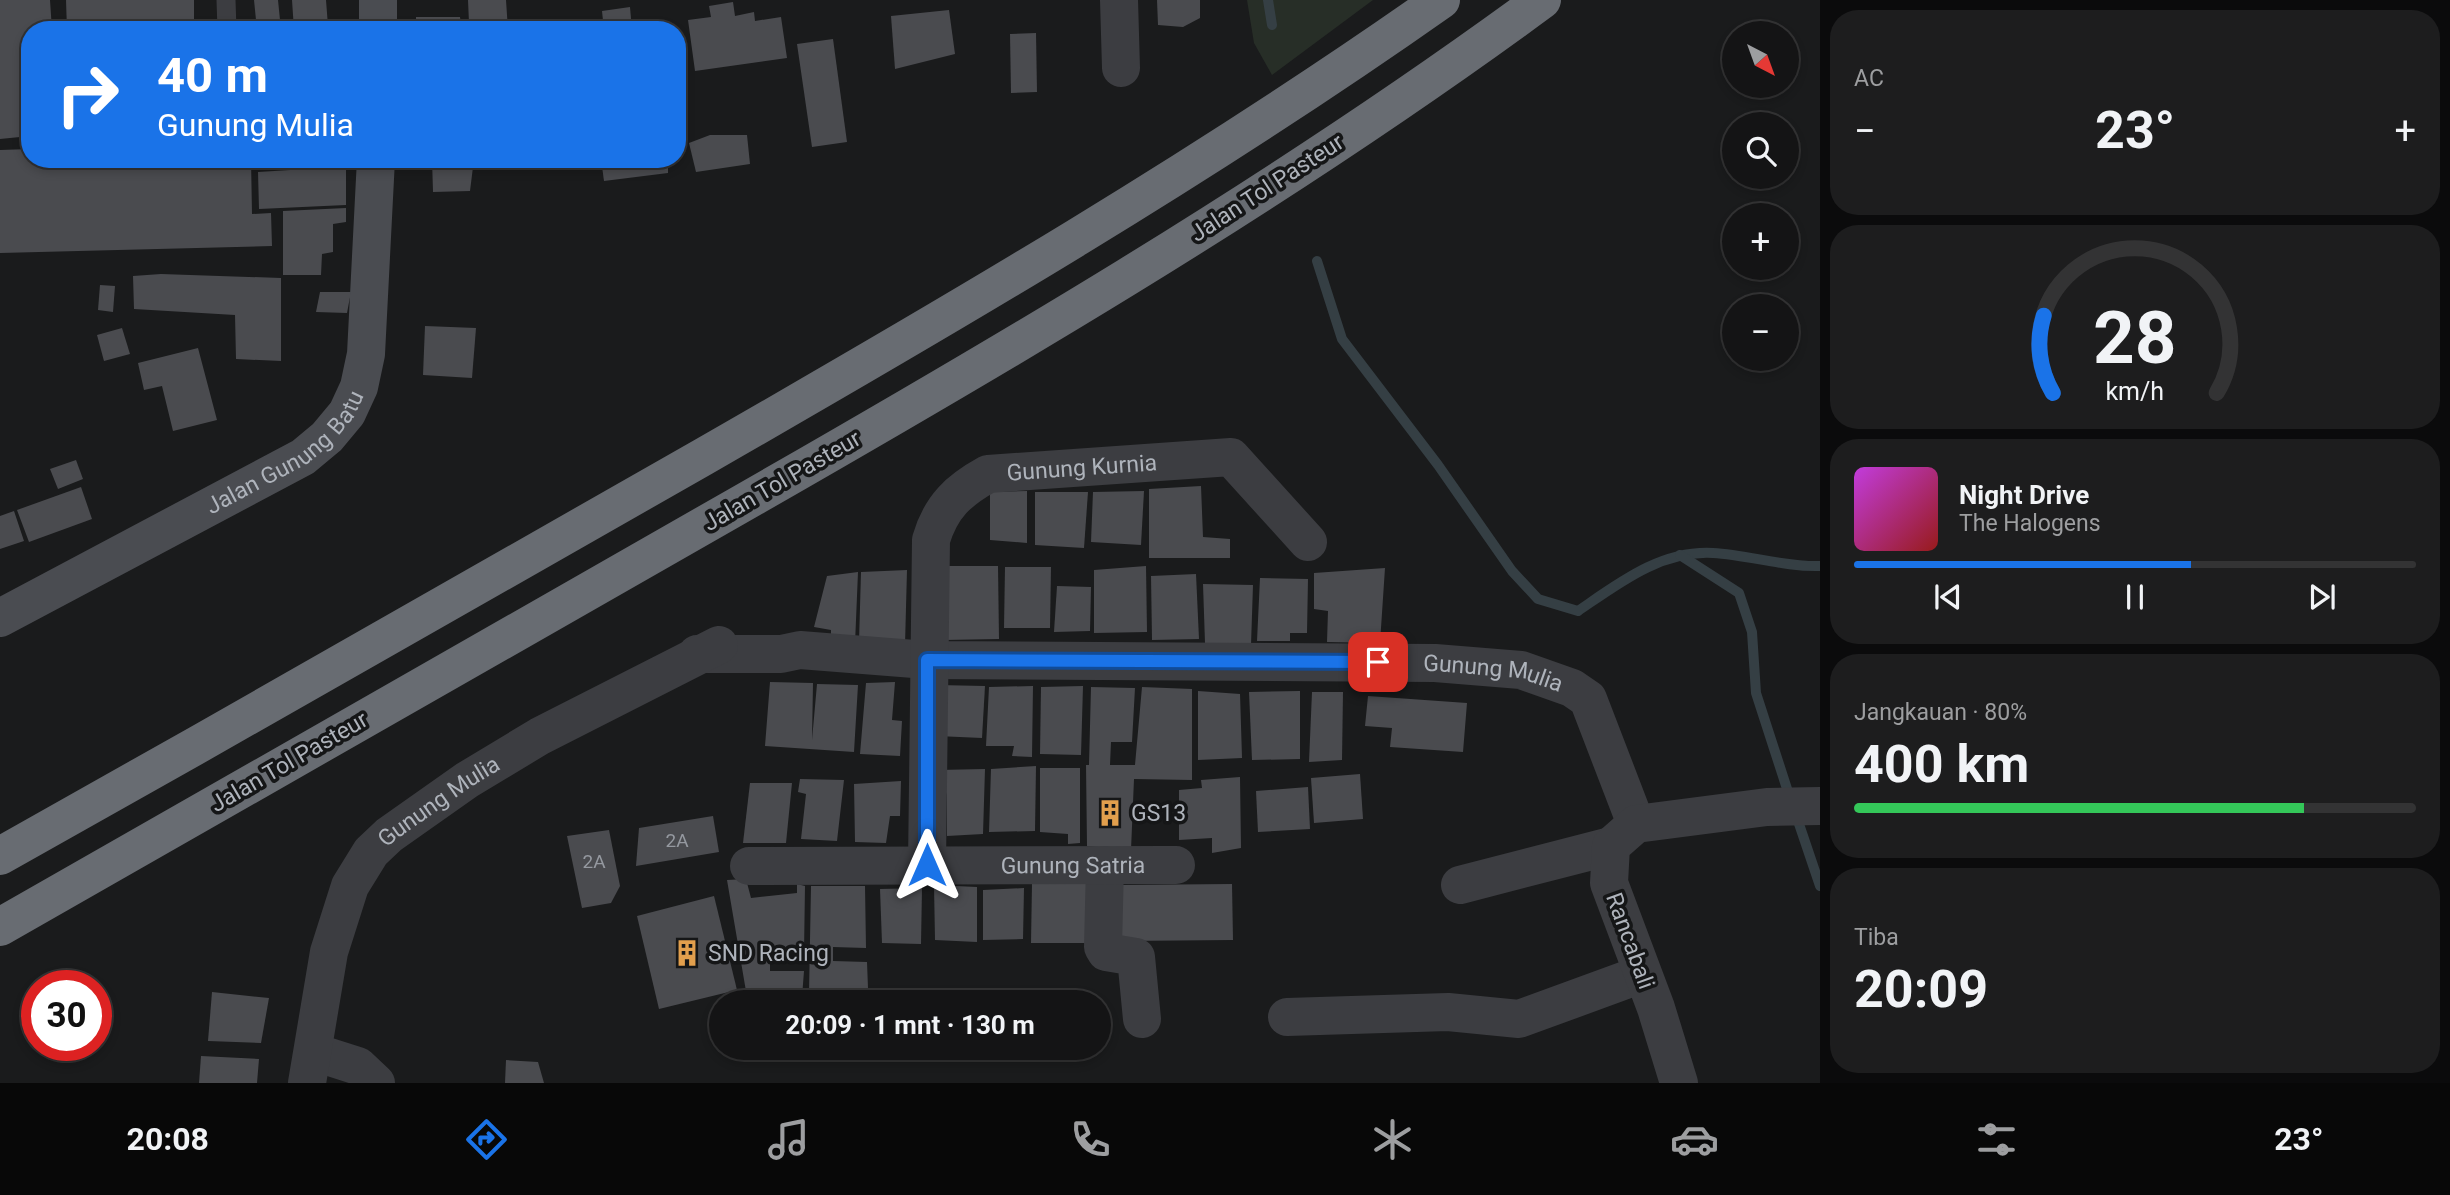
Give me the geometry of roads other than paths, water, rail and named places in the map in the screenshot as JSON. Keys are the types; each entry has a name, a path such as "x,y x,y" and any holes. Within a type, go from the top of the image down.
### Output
{"highway":[{"path":"0,856 361,654 969,305 1212,152 1441,0"},
{"name":"Jalan Tol Pasteur","path":"0,927 1004,354 1235,210 1459,61 1542,0"}],"main road":[{"path":"378,0 378,21"},
{"name":"Jalan Gunung Batu","path":"0,618 303,457 327,437 347,413 359,387 366,354 376,168"}],"street":[{"path":"1119,0 1121,68"},
{"name":"Gunung Kurnia","path":"927,660 932,540 939,516 961,489 988,474 1231,457 1308,542"},
{"name":"Gunung Mulia","path":"310,1068 320,990 329,952 350,886 371,852 389,835 478,774 540,736 697,654 724,643 781,642 800,650 927,660 1401,662 1521,670 1572,688 1587,699 1623,835"},
{"path":"927,660 927,865"},
{"path":"1460,885 1623,835 1767,807 1820,806"},
{"name":"Rancabali","path":"1623,835 1608,861 1609,883 1679,1083"},
{"path":"1105,865 1103,947 1106,952 1136,957 1142,1019"},
{"name":"Gunung Satria","path":"749,866 1176,865"},
{"path":"1287,1017 1448,1012 1519,1019 1642,974"},
{"path":"310,1068 358,1066 376,1083"}],"lane":[{"path":"226,0 227,21"}],"waterway":[{"path":"1268,0 1272,25"},
{"path":"1317,261 1342,339 1438,465 1512,571 1538,599 1578,611 1641,570 1694,553 1726,554 1793,565 1820,566"},
{"path":"1680,555 1739,593 1752,632 1756,693 1790,798"},
{"path":"1796,815 1820,886"}],"place":[{"name":"GS13","path":"1110,813"},
{"name":"SND Racing","path":"687,953"}]}
